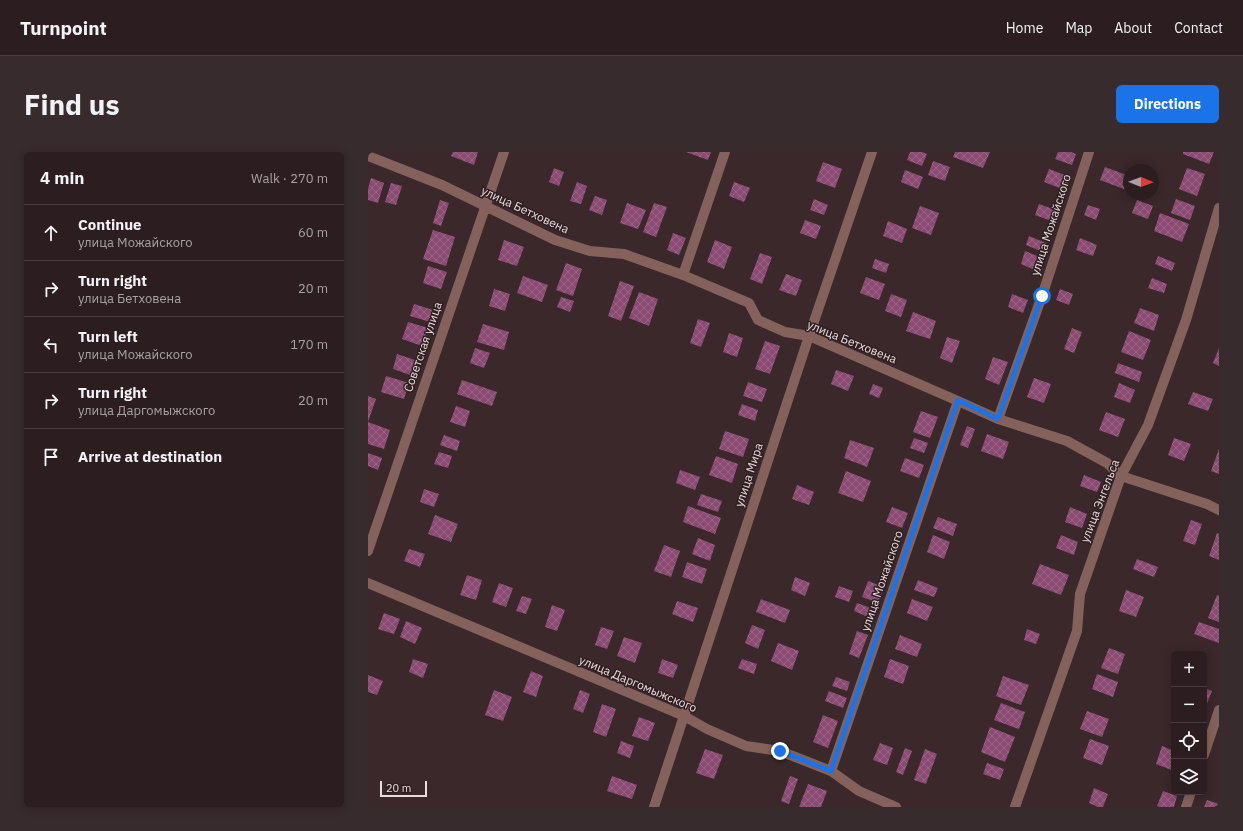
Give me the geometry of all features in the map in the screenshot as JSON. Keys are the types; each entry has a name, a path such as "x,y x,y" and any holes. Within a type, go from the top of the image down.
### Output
{"street":[{"name":"Советская улица","path":"368,551 504,152"},
{"path":"683,275 725,152"},
{"name":"улица Мира","path":"654,807 809,336 872,152"},
{"name":"улица Можайского","path":"998,419 1042,296 1089,152"},
{"name":"улица Бетховена","path":"368,156 442,185 555,240 590,251 624,254 683,275 749,303 758,320 785,332 809,336 958,400 998,419 1067,441 1107,463 1121,476 1207,504 1219,510"},
{"name":"улица Энгельса","path":"1016,807 1077,631 1080,594 1121,476 1148,425 1154,410 1186,320 1219,208"},
{"name":"улица Можайского","path":"831,771 958,400"},
{"name":"улица Даргомыжского","path":"368,583 684,716 708,729 746,746 780,751 831,771 876,803 896,807"},
{"path":"1207,746 1219,710"},
{"path":"1186,807 1191,795"}],"building":[{"path":"453,152 478,152 474,165 451,156"},
{"path":"686,152 711,152 708,160"},
{"path":"910,152 922,152 927,154 922,166 907,160"},
{"path":"955,152 990,152 983,168 953,157"},
{"path":"1058,152 1071,152 1076,154 1072,165 1055,159"},
{"path":"1183,152 1214,152 1209,164 1183,154"},
{"path":"933,161 950,167 945,181 928,175"},
{"path":"823,162 842,169 835,188 816,181"},
{"path":"1105,167 1123,174 1123,189 1100,180"},
{"path":"554,168 564,172 559,186 549,182"},
{"path":"1187,168 1205,174 1197,196 1179,189"},
{"path":"1049,169 1070,177 1065,190 1044,182"},
{"path":"905,170 923,177 918,189 901,182"},
{"path":"371,178 384,183 378,203 368,200 368,189"},
{"path":"577,182 587,186 581,204 570,201"},
{"path":"734,182 750,188 744,202 729,196"},
{"path":"391,183 402,186 396,205 385,202"},
{"path":"595,196 607,200 602,215 589,210"},
{"path":"814,199 828,205 824,215 810,210"},
{"path":"1176,199 1195,206 1190,220 1171,213"},
{"path":"440,200 449,203 441,226 433,223"},
{"path":"1137,200 1153,206 1148,219 1132,213"},
{"path":"627,203 646,210 638,229 620,223"},
{"path":"654,203 667,207 656,237 643,232"},
{"path":"1039,204 1058,211 1054,222 1035,215"},
{"path":"1088,205 1100,209 1096,220 1084,215"},
{"path":"920,206 939,213 931,235 912,228"},
{"path":"1160,213 1189,224 1182,242 1154,231"},
{"path":"805,220 821,226 816,239 800,233"},
{"path":"888,221 907,229 902,243 883,236"},
{"path":"433,230 455,237 446,266 423,259"},
{"path":"673,233 686,238 679,255 667,250"},
{"path":"1029,236 1046,243 1043,252 1026,245"},
{"path":"1080,238 1097,245 1093,256 1076,250"},
{"path":"504,240 524,247 517,266 498,260"},
{"path":"715,240 732,247 724,269 707,262"},
{"path":"1025,251 1042,258 1037,271 1021,264"},
{"path":"760,253 772,257 762,284 750,279"},
{"path":"1158,256 1175,263 1172,271 1155,264"},
{"path":"875,259 889,264 886,273 872,268"},
{"path":"566,263 582,269 573,296 556,290"},
{"path":"428,266 447,272 441,289 423,283"},
{"path":"786,274 802,280 796,296 779,290"},
{"path":"523,276 548,285 542,302 517,293"},
{"path":"866,277 885,284 879,300 860,293"},
{"path":"1152,278 1167,284 1164,293 1148,288"},
{"path":"620,281 634,286 621,321 608,316"},
{"path":"494,289 510,294 505,311 489,306"},
{"path":"1060,289 1073,294 1069,305 1056,300"},
{"path":"639,292 658,299 649,326 629,318"},
{"path":"891,294 907,300 901,317 885,311"},
{"path":"1012,294 1028,300 1023,313 1008,307"},
{"path":"561,297 574,301 570,312 557,307"},
{"path":"414,304 433,310 430,322 410,316"},
{"path":"1140,308 1159,315 1154,331 1134,323"},
{"path":"913,312 936,321 930,339 906,331"},
{"path":"698,319 710,323 701,347 690,343"},
{"path":"408,322 428,328 422,346 402,339"},
{"path":"483,324 509,332 504,350 477,342"},
{"path":"1072,328 1082,332 1074,353 1064,349"},
{"path":"1129,331 1151,340 1143,360 1121,352"},
{"path":"729,333 743,338 737,357 723,352"},
{"path":"947,337 960,341 952,363 940,358"},
{"path":"765,341 780,346 770,374 755,369"},
{"path":"475,348 490,353 484,368 470,363"},
{"path":"1219,348 1219,366 1213,363"},
{"path":"397,354 415,360 410,375 393,369"},
{"path":"993,357 1008,362 999,385 985,379"},
{"path":"1118,363 1142,372 1139,382 1115,373"},
{"path":"836,370 854,376 848,391 831,384"},
{"path":"386,376 409,383 404,399 381,392"},
{"path":"1034,378 1051,384 1044,403 1027,397"},
{"path":"462,380 497,392 492,406 457,394"},
{"path":"748,382 767,389 762,402 743,396"},
{"path":"1119,383 1135,390 1130,403 1114,397"},
{"path":"873,384 883,388 879,398 869,394"},
{"path":"1193,392 1213,399 1208,411 1188,404"},
{"path":"368,396 376,399 368,422"},
{"path":"742,404 758,410 755,421 738,415"},
{"path":"456,406 470,411 465,427 450,422"},
{"path":"921,411 938,417 930,438 913,432"},
{"path":"1106,412 1125,419 1118,437 1099,430"},
{"path":"368,422 390,430 384,449 368,444"},
{"path":"967,426 975,429 968,448 960,445"},
{"path":"725,431 749,439 743,457 719,449"},
{"path":"987,434 1009,442 1003,459 981,451"},
{"path":"444,435 460,441 457,451 440,445"},
{"path":"914,438 928,443 924,453 910,448"},
{"path":"1174,438 1191,444 1184,461 1168,455"},
{"path":"850,440 874,448 867,467 844,458"},
{"path":"1219,449 1219,474 1211,471"},
{"path":"439,452 452,456 448,468 434,464"},
{"path":"368,453 382,458 378,470 368,466"},
{"path":"716,456 738,464 732,483 709,475"},
{"path":"905,458 924,465 919,478 900,471"},
{"path":"680,470 700,477 695,490 676,483"},
{"path":"846,471 871,481 863,502 838,493"},
{"path":"1084,475 1101,482 1097,492 1080,486"},
{"path":"797,485 814,492 809,505 792,499"},
{"path":"424,489 439,494 434,507 420,502"},
{"path":"701,494 722,501 718,512 697,505"},
{"path":"688,506 721,518 715,534 683,522"},
{"path":"892,507 908,513 902,528 886,522"},
{"path":"1070,507 1087,514 1082,528 1065,522"},
{"path":"435,515 458,524 451,542 428,534"},
{"path":"938,517 957,524 953,536 933,528"},
{"path":"1191,520 1202,524 1195,545 1183,541"},
{"path":"1217,533 1219,534 1219,560 1209,556"},
{"path":"933,535 950,542 944,559 927,552"},
{"path":"1061,535 1078,542 1074,555 1056,548"},
{"path":"698,538 715,545 710,561 692,554"},
{"path":"664,545 680,551 671,577 654,571"},
{"path":"409,549 425,554 420,567 404,561"},
{"path":"1137,559 1158,567 1154,577 1133,569"},
{"path":"687,562 707,569 702,584 682,577"},
{"path":"1040,564 1069,575 1061,595 1032,584"},
{"path":"467,575 482,580 476,600 460,595"},
{"path":"795,577 810,583 805,596 791,590"},
{"path":"918,580 938,588 934,597 914,590"},
{"path":"868,581 884,587 878,603 862,597"},
{"path":"499,583 513,588 506,607 492,602"},
{"path":"839,586 853,591 849,602 835,597"},
{"path":"1126,590 1144,597 1136,617 1119,611"},
{"path":"1217,595 1219,596 1219,622 1208,618"},
{"path":"522,596 532,599 526,614 516,611"},
{"path":"761,599 790,610 785,623 756,612"},
{"path":"912,599 933,607 927,621 907,613"},
{"path":"677,601 698,608 693,622 672,614"},
{"path":"857,603 876,610 873,619 854,611"},
{"path":"552,605 565,610 557,631 545,627"},
{"path":"384,613 400,619 394,634 378,629"},
{"path":"406,621 422,628 415,644 400,637"},
{"path":"1199,622 1219,629 1219,643 1194,634"},
{"path":"752,625 765,630 758,649 745,643"},
{"path":"601,627 614,631 607,649 595,645"},
{"path":"1027,629 1040,634 1036,644 1024,640"},
{"path":"857,631 868,635 859,658 849,654"},
{"path":"900,635 922,644 917,657 895,649"},
{"path":"624,637 642,643 635,663 617,656"},
{"path":"778,643 799,651 792,670 771,661"},
{"path":"1109,648 1125,654 1118,674 1101,668"},
{"path":"413,659 428,664 423,678 409,672"},
{"path":"662,659 678,665 673,678 658,673"},
{"path":"742,659 757,664 754,674 738,668"},
{"path":"890,659 909,666 903,684 884,677"},
{"path":"531,671 543,676 536,697 523,692"},
{"path":"1097,674 1118,682 1113,697 1092,689"},
{"path":"368,675 383,681 377,695 368,692"},
{"path":"1003,676 1029,685 1021,705 996,696"},
{"path":"836,677 850,682 847,691 832,686"},
{"path":"1207,689 1212,691 1207,704"},
{"path":"494,690 512,697 503,721 485,715"},
{"path":"580,690 590,694 583,713 573,709"},
{"path":"829,691 847,698 843,708 825,701"},
{"path":"1001,703 1025,712 1019,729 994,720"},
{"path":"602,704 616,709 606,737 593,732"},
{"path":"1087,711 1109,719 1102,737 1080,729"},
{"path":"823,715 838,721 828,748 813,742"},
{"path":"639,717 655,723 648,741 632,736"},
{"path":"990,727 1015,737 1005,762 981,752"},
{"path":"1090,739 1109,746 1102,765 1083,758"},
{"path":"621,741 634,746 630,758 617,753"},
{"path":"880,743 893,748 887,765 873,760"},
{"path":"1162,746 1171,750 1171,770 1156,764"},
{"path":"905,748 912,751 903,775 896,772"},
{"path":"705,749 723,755 714,779 696,773"},
{"path":"925,749 937,754 926,784 914,780"},
{"path":"987,763 1004,769 1000,780 983,774"},
{"path":"612,776 637,785 632,799 607,791"},
{"path":"790,776 798,779 789,804 781,801"},
{"path":"808,784 827,791 821,807 799,807"},
{"path":"1094,788 1108,794 1103,807 1098,807 1089,803"},
{"path":"1163,791 1177,796 1174,807 1157,806"},
{"path":"1207,800 1219,804 1219,807 1204,807"}],"route":[{"path":"780,751 831,771 958,400 998,419 1042,296"}]}
